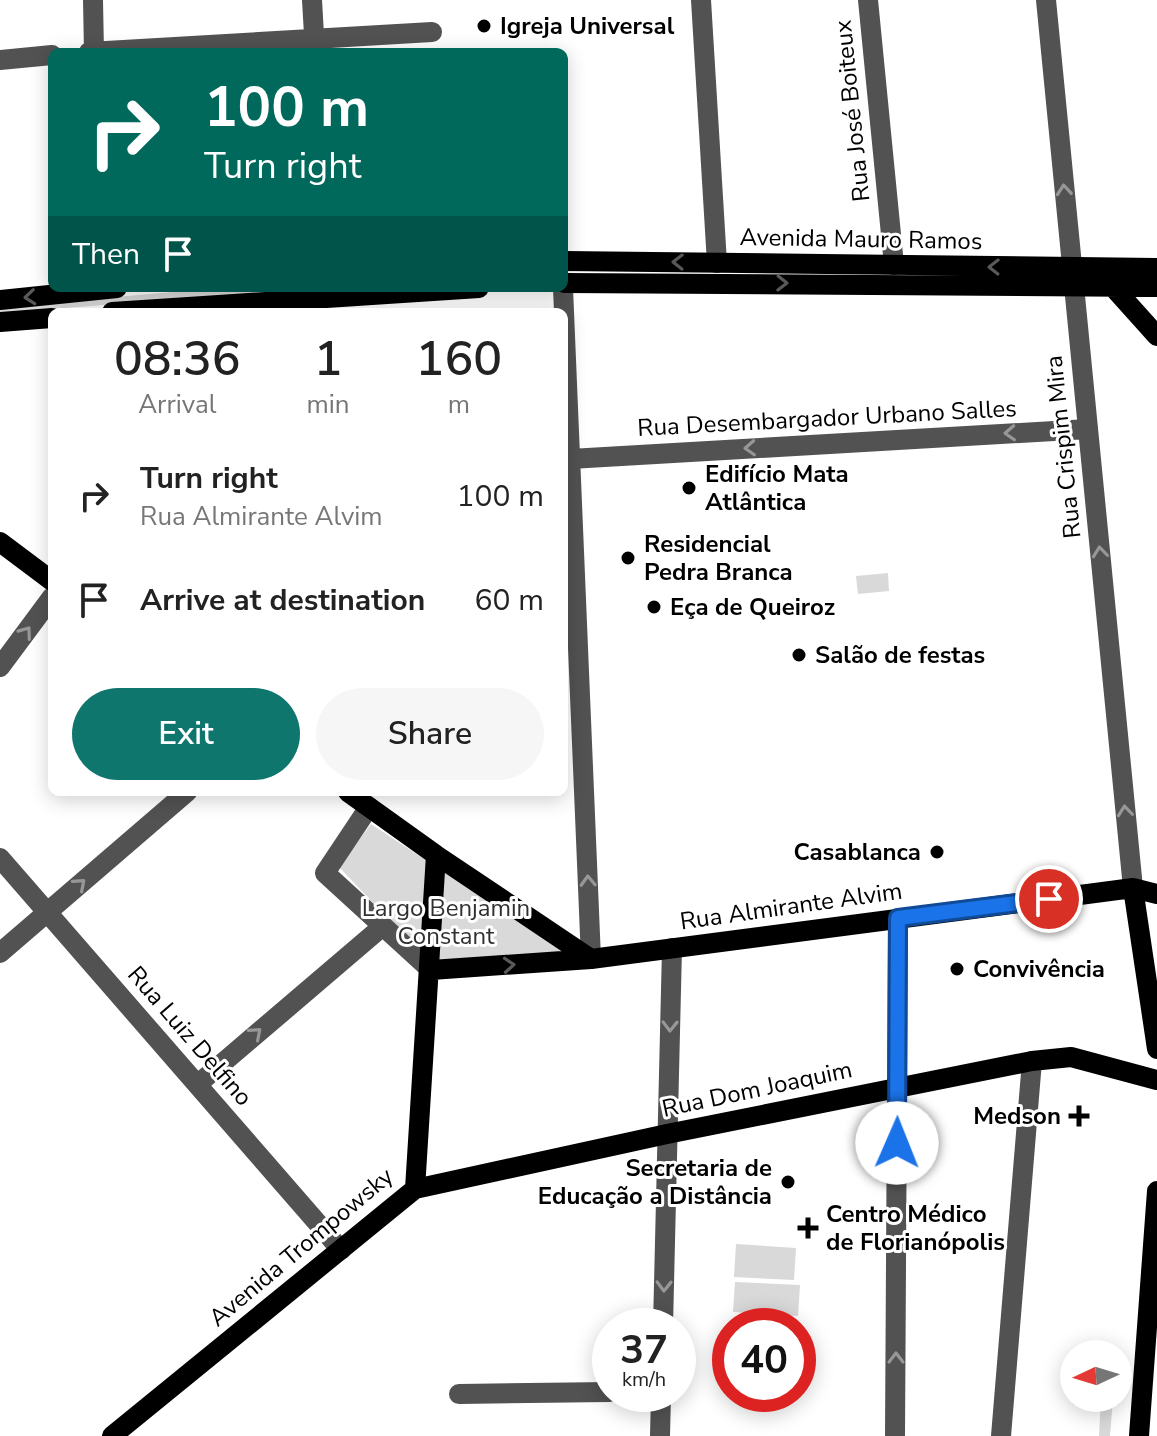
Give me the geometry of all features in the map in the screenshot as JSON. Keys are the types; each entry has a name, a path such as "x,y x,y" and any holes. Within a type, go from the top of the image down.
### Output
{"main road":[{"name":"Avenida Mauro Ramos","path":"568,261 894,265 1072,277 1113,287 1157,287"},
{"name":"Avenida Mauro Ramos","path":"568,286 1072,277 1124,268 1157,268"},
{"path":"1124,268 1113,276 1113,287 1152,327"},
{"path":"0,300 77,292"},
{"path":"173,308 418,292"},
{"path":"0,322 48,318"},
{"path":"0,542 48,578"},
{"path":"354,796 591,959"},
{"name":"Avenida Trompowsky","path":"112,1436 415,1189 436,855"},
{"path":"434,887 446,876 463,873"},
{"path":"1133,888 1157,1049"},
{"name":"Rua Almirante Alvim","path":"431,970 591,959 1133,888 1157,894"},
{"name":"Rua Dom Joaquim","path":"415,1189 897,1086 1032,1061 1071,1057 1157,1080"},
{"path":"1139,1436 1157,1191"}],"street":[{"path":"93,0 93,48"},
{"path":"312,0 315,46"},
{"path":"701,0 717,263"},
{"name":"Rua José Boiteux","path":"868,0 894,265"},
{"name":"Rua Crispim Mira","path":"1046,0 1133,888"},
{"path":"241,48 315,46 432,32"},
{"path":"0,60 48,55"},
{"path":"568,401 573,751 591,959"},
{"name":"Rua Desembargador Urbano Salles","path":"570,459 1088,429"},
{"path":"0,667 48,602"},
{"path":"0,953 182,796"},
{"path":"369,807 325,873 431,970"},
{"name":"Rua Luiz Delfino","path":"0,858 341,1250"},
{"path":"895,1436 898,918"},
{"path":"198,1084 383,926"},
{"path":"663,1308 672,948"},
{"path":"1001,1436 1032,1061"},
{"path":"459,1394 592,1392"},
{"path":"660,1436 661,1412"}],"green space":[{"path":"173,292 273,292 0,313 0,307"},
{"path":"888,573 889,591 858,594 856,576"},
{"name":"Largo Benjamin Constant","path":"371,824 562,950 557,955 432,965 339,867"},
{"path":"736,1244 796,1248 794,1280 734,1277"},
{"path":"735,1282 800,1285 799,1308 733,1308"},
{"path":"1100,1412 1112,1412 1110,1436 1099,1436"}],"place":[{"name":"Igreja Universal","path":"484,26"},
{"name":"Edifício Mata Atlântica","path":"689,488"},
{"name":"Residencial Pedra Branca","path":"628,558"},
{"name":"Eça de Queiroz","path":"654,607"},
{"name":"Salão de festas","path":"799,655"},
{"name":"Casablanca","path":"937,852"},
{"name":"Convivência","path":"957,969"},
{"name":"Medson","path":"1079,1116"},
{"name":"Secretaria de Educação a Distância","path":"788,1182"},
{"name":"Centro Médico de Florianópolis","path":"808,1228"}],"route":[{"path":"897,1143 898,918 1049,899"}]}
